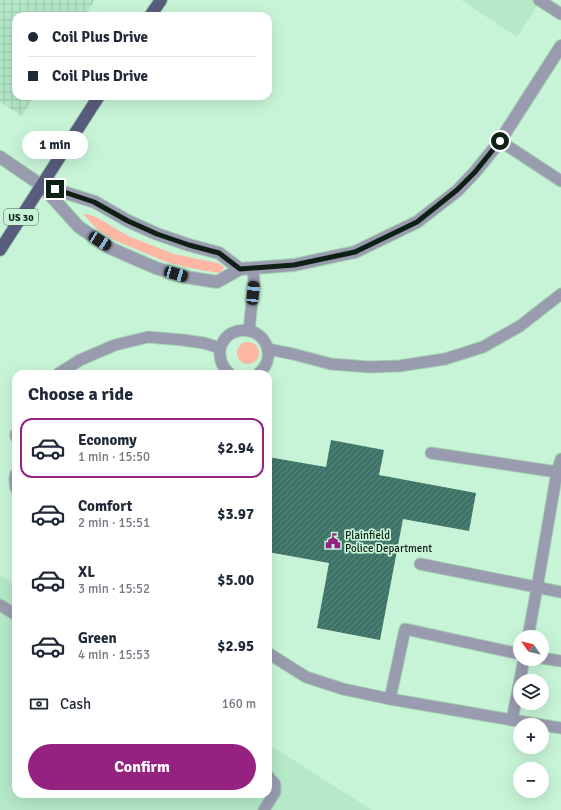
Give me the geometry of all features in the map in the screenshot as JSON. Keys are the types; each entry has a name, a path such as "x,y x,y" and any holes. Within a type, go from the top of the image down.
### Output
{"main road":[{"path":"153,12 161,0"},
{"name":"US 30","path":"0,250 96,100"}],"street":[{"path":"41,184 79,228 110,248 156,268 186,278 217,282 240,269 294,265 355,252 417,222 457,190 475,172 500,141 561,46"},
{"path":"0,158 41,184 94,202 128,221 157,234 219,253 240,269"}],"lane":[{"path":"539,0 561,14"},
{"path":"500,141 561,181"},
{"path":"248,331 254,282 253,268"},
{"path":"268,349 331,364 369,367 399,366 445,359 482,347 520,326 561,294"},
{"path":"225,370 220,356 220,348 224,340 230,334 245,330 253,331 260,336 268,349 266,364 262,370"},
{"path":"64,370 80,360 115,345 148,337 204,343 220,348"},
{"path":"431,454 557,472"},
{"path":"529,630 538,588 557,472 561,459"},
{"path":"420,564 561,592"},
{"path":"0,605 12,612"},
{"path":"390,699 405,629 513,652"},
{"path":"272,656 306,677 343,689 390,699 512,720 523,666"},
{"path":"549,659 561,661"},
{"path":"549,726 561,728"},
{"path":"269,808 275,792 275,784 272,781"}],"shaded area":[{"path":"0,0 95,0 88,12 12,12 12,100 32,100 22,116 0,102"},
{"path":"461,0 541,0 517,37"},
{"path":"83,214 98,218 128,236 174,254 218,263 224,268 222,272 219,273 166,262 114,240 96,228"},
{"path":"248,342 256,345 259,353 256,361 248,364 240,361 237,353 240,345"},
{"path":"0,575 12,582 12,798 272,798 272,747 372,810 0,810"}],"building":[{"name":"Plainfield Police Department","path":"331,440 384,450 379,475 476,493 469,531 403,519 380,640 317,628 329,563 272,553 272,458 326,467"}],"place":[{"name":"Plainfield Police Department","path":"333,541"}],"route":[{"path":"55,189 94,202 128,221 157,234 219,253 240,269 294,265 355,252 417,222 457,190 475,172 500,141"}]}
